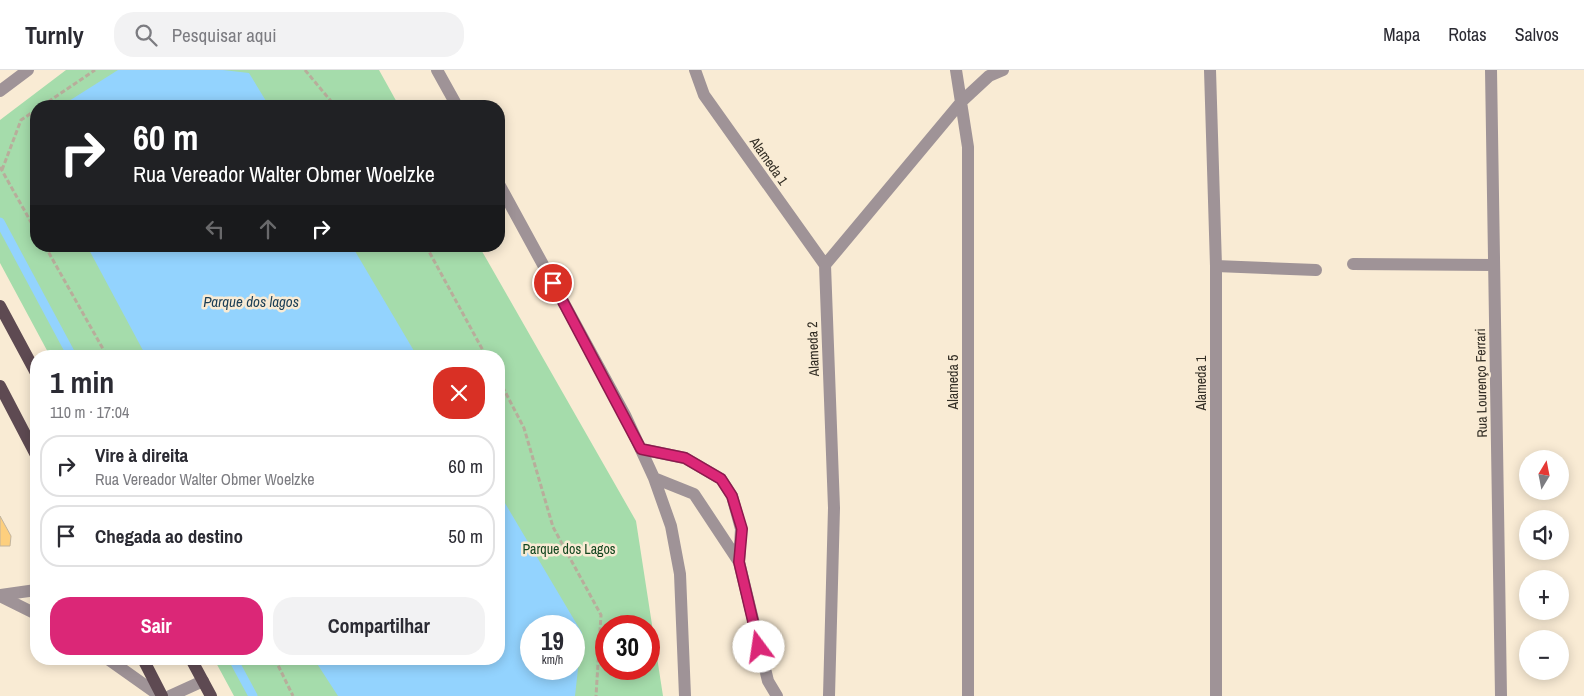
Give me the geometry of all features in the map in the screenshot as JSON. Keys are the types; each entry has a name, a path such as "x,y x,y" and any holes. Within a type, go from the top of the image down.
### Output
{"main road":[{"path":"0,306 30,362"},
{"path":"0,386 30,444"},
{"path":"146,665 161,696"},
{"path":"194,665 211,696"}],"street":[{"path":"0,92 28,70"},
{"path":"437,70 453,100"},
{"name":"Alameda 1","path":"695,70 704,95 825,265"},
{"name":"Alameda 5","path":"956,70 968,147 968,696"},
{"path":"825,265 962,102 989,76 1003,70"},
{"name":"Alameda 1","path":"1210,70 1216,266 1216,696"},
{"name":"Rua Lourenço Ferrari","path":"1491,70 1501,696"},
{"path":"505,195 641,449 654,478 670,526 680,574 685,696"},
{"path":"1353,264 1494,264"},
{"name":"Alameda 2","path":"825,265 834,508 829,696"},
{"path":"1216,266 1316,270"},
{"path":"641,449 685,458 721,479 732,496 742,529 739,562 768,681 777,696"},
{"path":"654,478 694,494 739,562"},
{"path":"0,596 30,591"},
{"path":"0,596 30,611"},
{"path":"117,665 161,696"},
{"path":"170,696 203,681"}],"path":[{"path":"51,100 95,70"},
{"path":"305,70 330,100"},
{"path":"30,114 21,120 1,169 30,220"},
{"path":"48,252 103,350"},
{"path":"429,252 483,350"},
{"path":"505,392 524,428 553,527 601,615 596,696"},
{"path":"278,665 293,696"}],"green space":[{"name":"Parque dos Lagos","path":"66,70 379,70 396,100 30,100 30,252 482,252 636,521 651,615 595,615 595,680 660,680 660,677 663,696 234,696 217,665 505,665 505,350 47,350 0,263 0,120"}],"water":[{"path":"118,70 223,70 249,73 265,100 70,100"},
{"name":"Parque dos lagos","path":"90,252 356,252 413,350 143,350"},
{"name":"Parque dos lagos","path":"505,503 571,615 520,615 520,680 577,680 575,696 338,696 318,665 505,665"}],"building":[{"path":"0,516 11,536 10,546 0,546"}],"waterway":[{"path":"0,222 69,350"},
{"path":"236,665 253,696"}],"route":[{"path":"553,283 625,415 641,449 685,458 721,479 732,496 742,529 739,562 759,647"}]}
